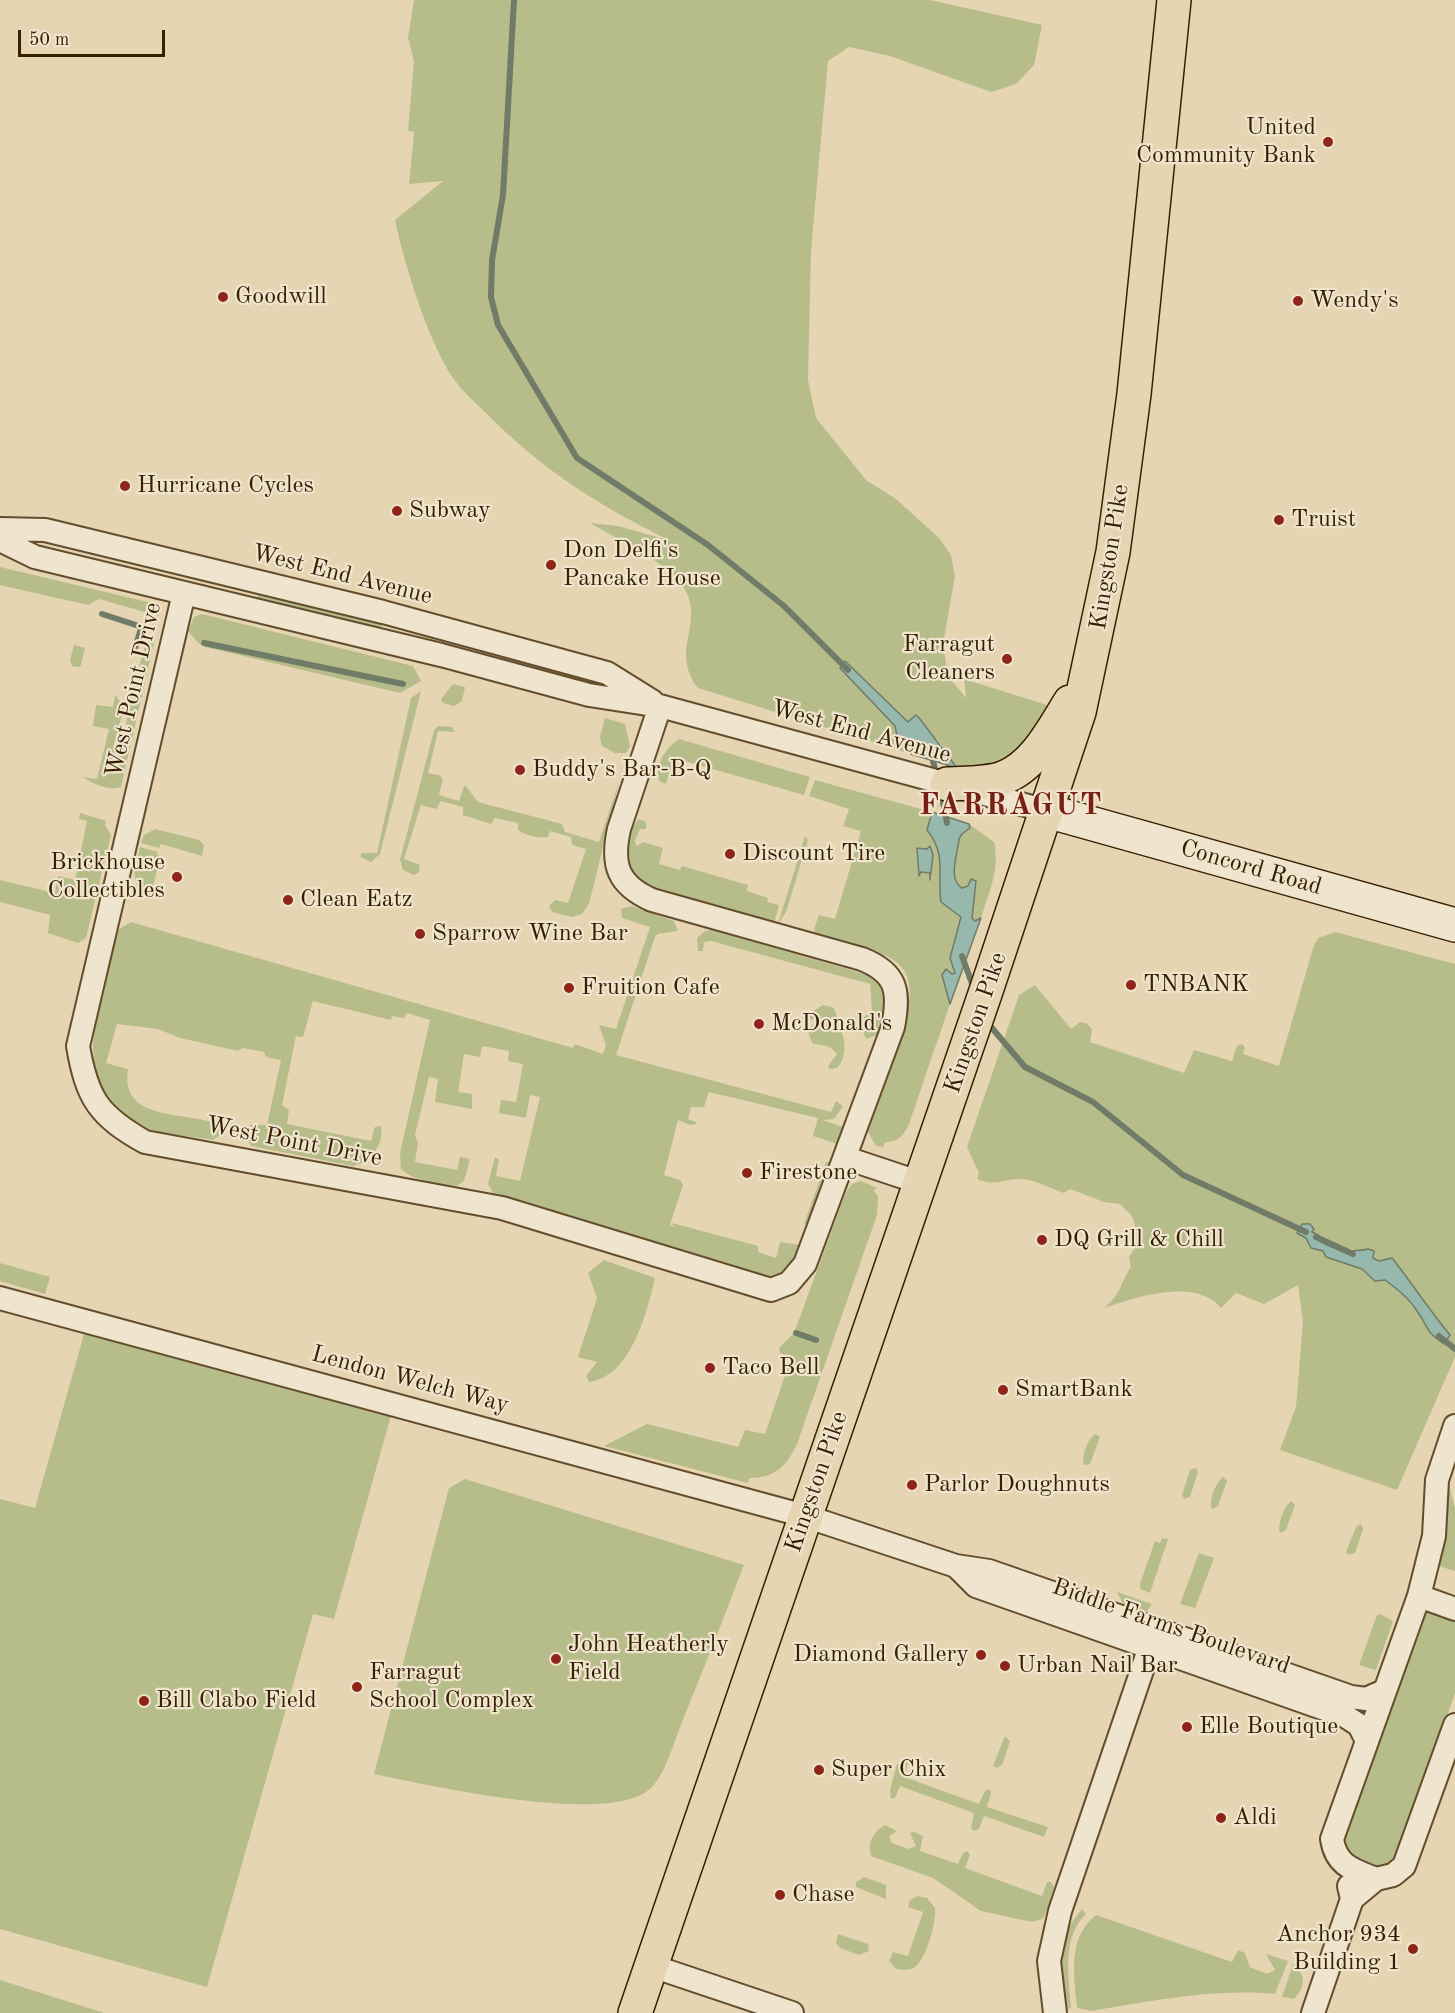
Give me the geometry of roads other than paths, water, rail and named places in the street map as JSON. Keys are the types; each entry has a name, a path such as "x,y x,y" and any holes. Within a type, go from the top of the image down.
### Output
{"main road":[{"name":"Kingston Pike","path":"635,2013 966,1051 1047,811 1090,670 1113,558 1134,393 1174,0"},
{"path":"953,784 1003,778 1021,767 1046,739 1090,670"}],"street":[{"name":"West End Avenue","path":"0,529 45,530 383,612 607,674 660,706"},
{"name":"West End Avenue","path":"0,540 35,557 441,655 589,695 660,706 1047,811"},
{"name":"West Point Drive","path":"184,593 78,1046 82,1072 90,1094 110,1120 145,1142 502,1208 771,1290 789,1283 805,1264 893,1026 896,1010 892,982 880,966 862,959 652,900 638,894 623,881 615,848 616,839 660,706"},
{"name":"Concord Road","path":"1047,811 1455,925"},
{"path":"846,1158 921,1183"},
{"name":"Lendon Welch Way","path":"0,1298 805,1516"},
{"path":"1376,1878 1346,1867 1337,1858 1332,1839 1419,1596 1434,1536 1437,1480 1455,1426"},
{"path":"1447,1449 1455,1477"},
{"name":"Biddle Farms Boulevard","path":"805,1516 956,1566 989,1571 1345,1716 1359,1725 1366,1739"},
{"path":"1419,1596 1455,1609"},
{"path":"1055,2013 1049,1960 1060,1911 1152,1638"},
{"name":"Biddle Farms Boulevard","path":"1152,1638 1351,1697 1366,1699 1384,1691"},
{"path":"1352,1899 1376,1878 1392,1875 1404,1866 1455,1725"},
{"path":"1313,2013 1352,1899 1346,1867"},
{"path":"652,1966 792,2013"}],"water":[{"path":"845,661 908,722 916,715 957,768 911,754 898,741 895,726 840,668"},
{"path":"932,812 969,824 970,828 959,839 954,872 955,879 962,888 968,886 971,879 976,881 972,918 975,921 981,918 950,1004 942,975 946,969 952,974 955,973 950,958 961,917 941,902 939,856 927,830"},
{"path":"930,846 933,855 930,880 930,873 921,872 919,876 917,848 927,849"},
{"path":"1302,1224 1310,1224 1314,1229 1312,1232 1318,1235 1325,1244 1344,1252 1368,1249 1374,1251 1373,1258 1379,1261 1392,1258 1450,1335 1444,1344 1430,1332 1410,1302 1385,1280 1375,1281 1362,1269 1326,1257 1323,1251 1311,1248 1306,1238 1297,1233"}],"waterway":[{"path":"514,0 503,195 492,260 491,297 498,325 577,458 708,545 784,606 848,670"},
{"path":"102,614 139,626 141,629 135,648"},
{"path":"204,643 403,684"},
{"path":"931,754 937,776"},
{"path":"941,792 947,823"},
{"path":"962,956 974,989"},
{"path":"986,1021 1025,1067 1093,1102 1183,1175 1306,1232"},
{"path":"1316,1237 1353,1254"},
{"path":"796,1333 816,1340"},
{"path":"1439,1336 1455,1349"}],"place":[{"name":"United Community Bank","path":"1328,142"},
{"name":"Goodwill","path":"223,297"},
{"name":"Wendy's","path":"1298,301"},
{"name":"Hurricane Cycles","path":"125,486"},
{"name":"Subway","path":"397,511"},
{"name":"Truist","path":"1279,520"},
{"name":"Don Delfi's Pancake House","path":"551,565"},
{"name":"Farragut Cleaners","path":"1007,659"},
{"name":"Buddy's Bar-B-Q","path":"520,770"},
{"name":"Discount Tire","path":"730,854"},
{"name":"Brickhouse Collectibles","path":"177,877"},
{"name":"Clean Eatz","path":"288,900"},
{"name":"Sparrow Wine Bar","path":"420,934"},
{"name":"TNBANK","path":"1131,985"},
{"name":"Fruition Cafe","path":"569,988"},
{"name":"McDonald's","path":"759,1024"},
{"name":"Firestone","path":"747,1173"},
{"name":"DQ Grill & Chill","path":"1042,1240"},
{"name":"Taco Bell","path":"710,1368"},
{"name":"SmartBank","path":"1003,1390"},
{"name":"Parlor Doughnuts","path":"912,1485"},
{"name":"Diamond Gallery","path":"981,1655"},
{"name":"John Heatherly Field","path":"556,1659"},
{"name":"Urban Nail Bar","path":"1005,1666"},
{"name":"Farragut School Complex","path":"357,1687"},
{"name":"Bill Clabo Field","path":"144,1701"},
{"name":"Elle Boutique","path":"1187,1727"},
{"name":"Super Chix","path":"819,1770"},
{"name":"Aldi","path":"1221,1818"},
{"name":"Chase","path":"780,1895"},
{"name":"Anchor 934 Building 1","path":"1413,1949"}],"district":[{"name":"FARRAGUT","path":"1011,806"}]}
